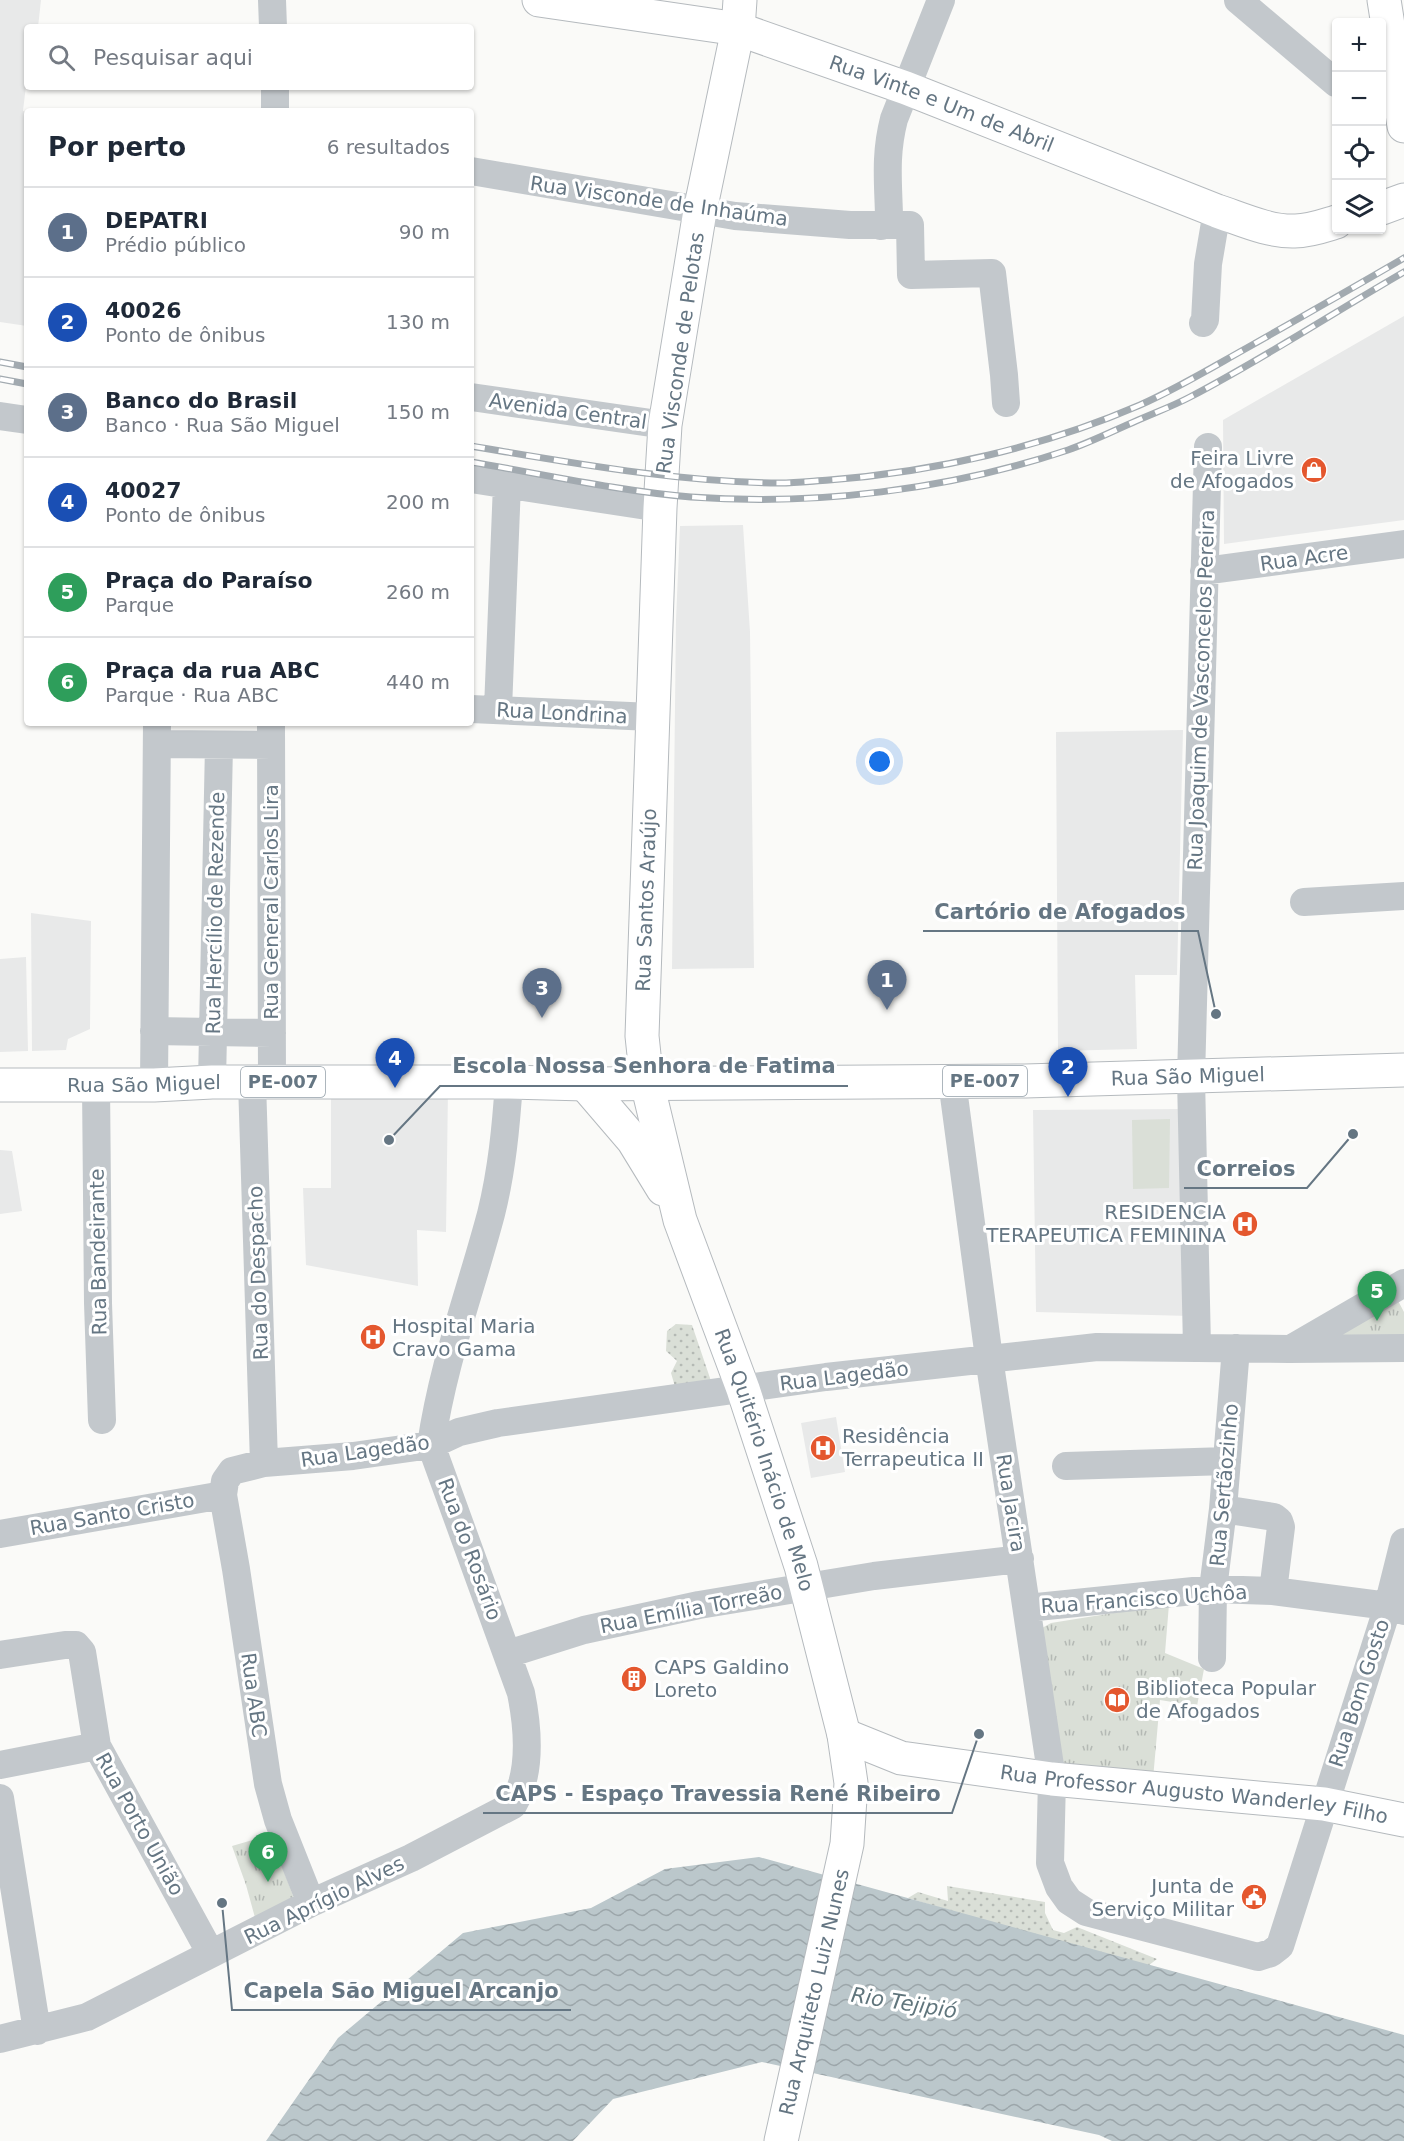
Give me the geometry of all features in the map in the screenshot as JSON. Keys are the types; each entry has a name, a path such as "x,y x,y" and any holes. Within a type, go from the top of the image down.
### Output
{"main road":[{"name":"Rua Vinte e Um de Abril","path":"540,0 739,14 906,88 1217,211 1292,232 1332,223"},
{"path":"1384,0 1395,111"},
{"name":"Rua Visconde de Pelotas","path":"652,717 660,508 666,425 700,211 739,14"},
{"path":"1386,206 1404,200"},
{"name":"Rua Santos Araújo","path":"647,1083 642,1036 652,717"},
{"name":"Rua São Miguel","path":"0,1085 154,1085 212,1082 585,1084 952,1081 1191,1077 1404,1070"},
{"name":"Rua Quitério Inácio de Melo","path":"647,1083 680,1220 742,1389 807,1586 844,1735 851,1783 847,1844"},
{"path":"585,1084 633,1140 680,1220"},
{"name":"Rua Professor Augusto Wanderley Filho","path":"844,1735 901,1758 1052,1779 1324,1804 1404,1820"},
{"name":"Rua Arquiteto Luiz Nunes","path":"781,2141 847,1844"}],"street":[{"path":"272,0 273,24"},
{"path":"881,226 887,221 889,215 886,164 889,139 906,88 941,0"},
{"path":"1238,0 1332,80"},
{"path":"275,90 275,108"},
{"name":"Rua Visconde de Inhaúma","path":"474,172 746,217 850,225 910,225 911,275 992,273 1006,403"},
{"path":"1203,323 1208,264 1217,211"},
{"name":"Avenida Central","path":"474,397 666,425"},
{"path":"0,416 24,420"},
{"name":"Rua Joaquim de Vasconcelos Pereira","path":"1197,1347 1191,1077 1208,447"},
{"path":"474,479 660,508"},
{"path":"485,709 507,484"},
{"name":"Rua Acre","path":"1204,571 1404,544"},
{"name":"Rua Londrina","path":"485,709 652,717"},
{"path":"154,1085 157,734 219,745 271,734"},
{"name":"Rua General Carlos Lira","path":"262,1082 272,1033 271,734"},
{"name":"Rua Hercílio de Rezende","path":"212,1082 219,745"},
{"path":"1304,902 1404,896"},
{"path":"154,1030 272,1033"},
{"name":"Rua Jacira","path":"952,1081 989,1358 1052,1779 1050,1863 1059,1887 1069,1901 1086,1912 1258,1957 1280,1947"},
{"name":"Rua do Despacho","path":"262,1082 264,1463"},
{"name":"Rua do Rosário","path":"509,1082 505,1143 491,1213 451,1348 437,1404 431,1445 521,1693 527,1734 523,1781 513,1805"},
{"name":"Rua Bandeirante","path":"96,1084 98,1303 102,1420"},
{"path":"1289,1349 1404,1283"},
{"name":"Rua Lagedão","path":"224,1488 232,1471 264,1463 353,1456 431,1445 459,1432 498,1423 989,1358 1097,1347 1404,1348"},
{"name":"Rua Sertãozinho","path":"1212,1658 1214,1589 1236,1348"},
{"path":"1066,1466 1227,1461"},
{"name":"Rua Santo Cristo","path":"0,1534 224,1488"},
{"name":"Rua ABC","path":"224,1488 268,1784 278,1820 311,1903"},
{"path":"1223,1509 1274,1517 1279,1521 1281,1527 1273,1591"},
{"name":"Rua Bom Gosto","path":"1280,1947 1324,1804 1396,1608 1404,1542"},
{"name":"Rua Emília Torreão","path":"508,1654 584,1630 699,1605 874,1576 1020,1559"},
{"name":"Rua Francisco Uchôa","path":"1027,1608 1214,1589 1273,1591 1396,1608"},
{"name":"Rua Porto União","path":"0,1655 65,1645 75,1645 82,1652 97,1746 212,1954"},
{"path":"0,1765 97,1746"},
{"path":"0,1798 37,2031"},
{"name":"Rua Aprígio Alves","path":"0,2039 87,2017 311,1903 411,1858 513,1805"}],"shaded area":[{"path":"0,0 41,0 38,24 24,24 24,326 0,322"},
{"name":"Feira Livre de Afogados","path":"1404,316 1404,520 1224,544 1223,420"},
{"path":"743,525 750,632 754,968 672,969 676,620 680,526"},
{"path":"1183,730 1177,975 1135,975 1137,1049 1058,1051 1056,732"},
{"path":"31,913 91,921 90,1029 68,1039 66,1050 32,1051"},
{"path":"26,957 28,1051 0,1052 0,959"},
{"path":"448,1090 446,1232 417,1230 418,1286 306,1265 303,1188 331,1188 331,1093"},
{"path":"1183,1109 1190,1316 1036,1312 1033,1110"},
{"path":"0,1150 12,1151 22,1211 0,1214"},
{"name":"Residência Terrapeutica II","path":"836,1417 845,1472 811,1478 801,1423"}],"green space":[{"path":"1170,1119 1169,1188 1133,1189 1132,1120"},
{"path":"1396,1297 1404,1312 1404,1344 1326,1335"},
{"path":"676,1324 692,1325 711,1381 676,1390 671,1373 677,1361 666,1351 667,1331"},
{"path":"1169,1604 1165,1653 1204,1669 1197,1706 1160,1700 1153,1779 1063,1764 1042,1628 1051,1623"},
{"path":"270,1835 294,1898 257,1925 232,1846"},
{"path":"947,1886 1045,1902 1045,1913 1053,1930 1064,1933 1077,1927 1157,1959 1144,1969 908,1898 918,1892 948,1901"}],"water":[{"name":"Rio Tejipió","path":"759,1857 1404,2035 1404,2141 1112,2141 1099,2135 762,2062 613,2099 573,2141 266,2141 338,2038 463,1933 591,1908 665,1869"}],"railway":[{"path":"474,447 625,470 741,482 786,483 829,480 948,464 1027,445 1140,405 1206,371 1404,258"},
{"path":"474,463 636,491 691,497 738,499 834,497 929,485 1022,464 1068,450 1184,400 1404,272"},
{"path":"0,362 24,366"},
{"path":"0,379 24,383"}],"place":[{"name":"Feira Livre de Afogados","path":"1314,470"},
{"name":"DEPATRI","path":"887,1010"},
{"name":"Cartório de Afogados","path":"1216,1014"},
{"name":"Banco do Brasil","path":"542,1018"},
{"name":"40027","path":"395,1088"},
{"name":"40026","path":"1068,1097"},
{"name":"Correios","path":"1353,1134"},
{"name":"Escola Nossa Senhora de Fatima","path":"389,1140"},
{"name":"RESIDENCIA TERAPEUTICA FEMININA","path":"1245,1224"},
{"name":"Praça do Paraíso","path":"1377,1321"},
{"name":"Hospital Maria Cravo Gama","path":"373,1337"},
{"name":"Residência Terrapeutica II","path":"823,1448"},
{"name":"CAPS Galdino Loreto","path":"634,1679"},
{"name":"Biblioteca Popular de Afogados","path":"1117,1700"},
{"name":"CAPS - Espaço Travessia René Ribeiro","path":"979,1734"},
{"name":"Praça da rua ABC","path":"268,1882"},
{"name":"Junta de Serviço Militar","path":"1254,1897"},
{"name":"Capela São Miguel Arcanjo","path":"222,1903"}]}
